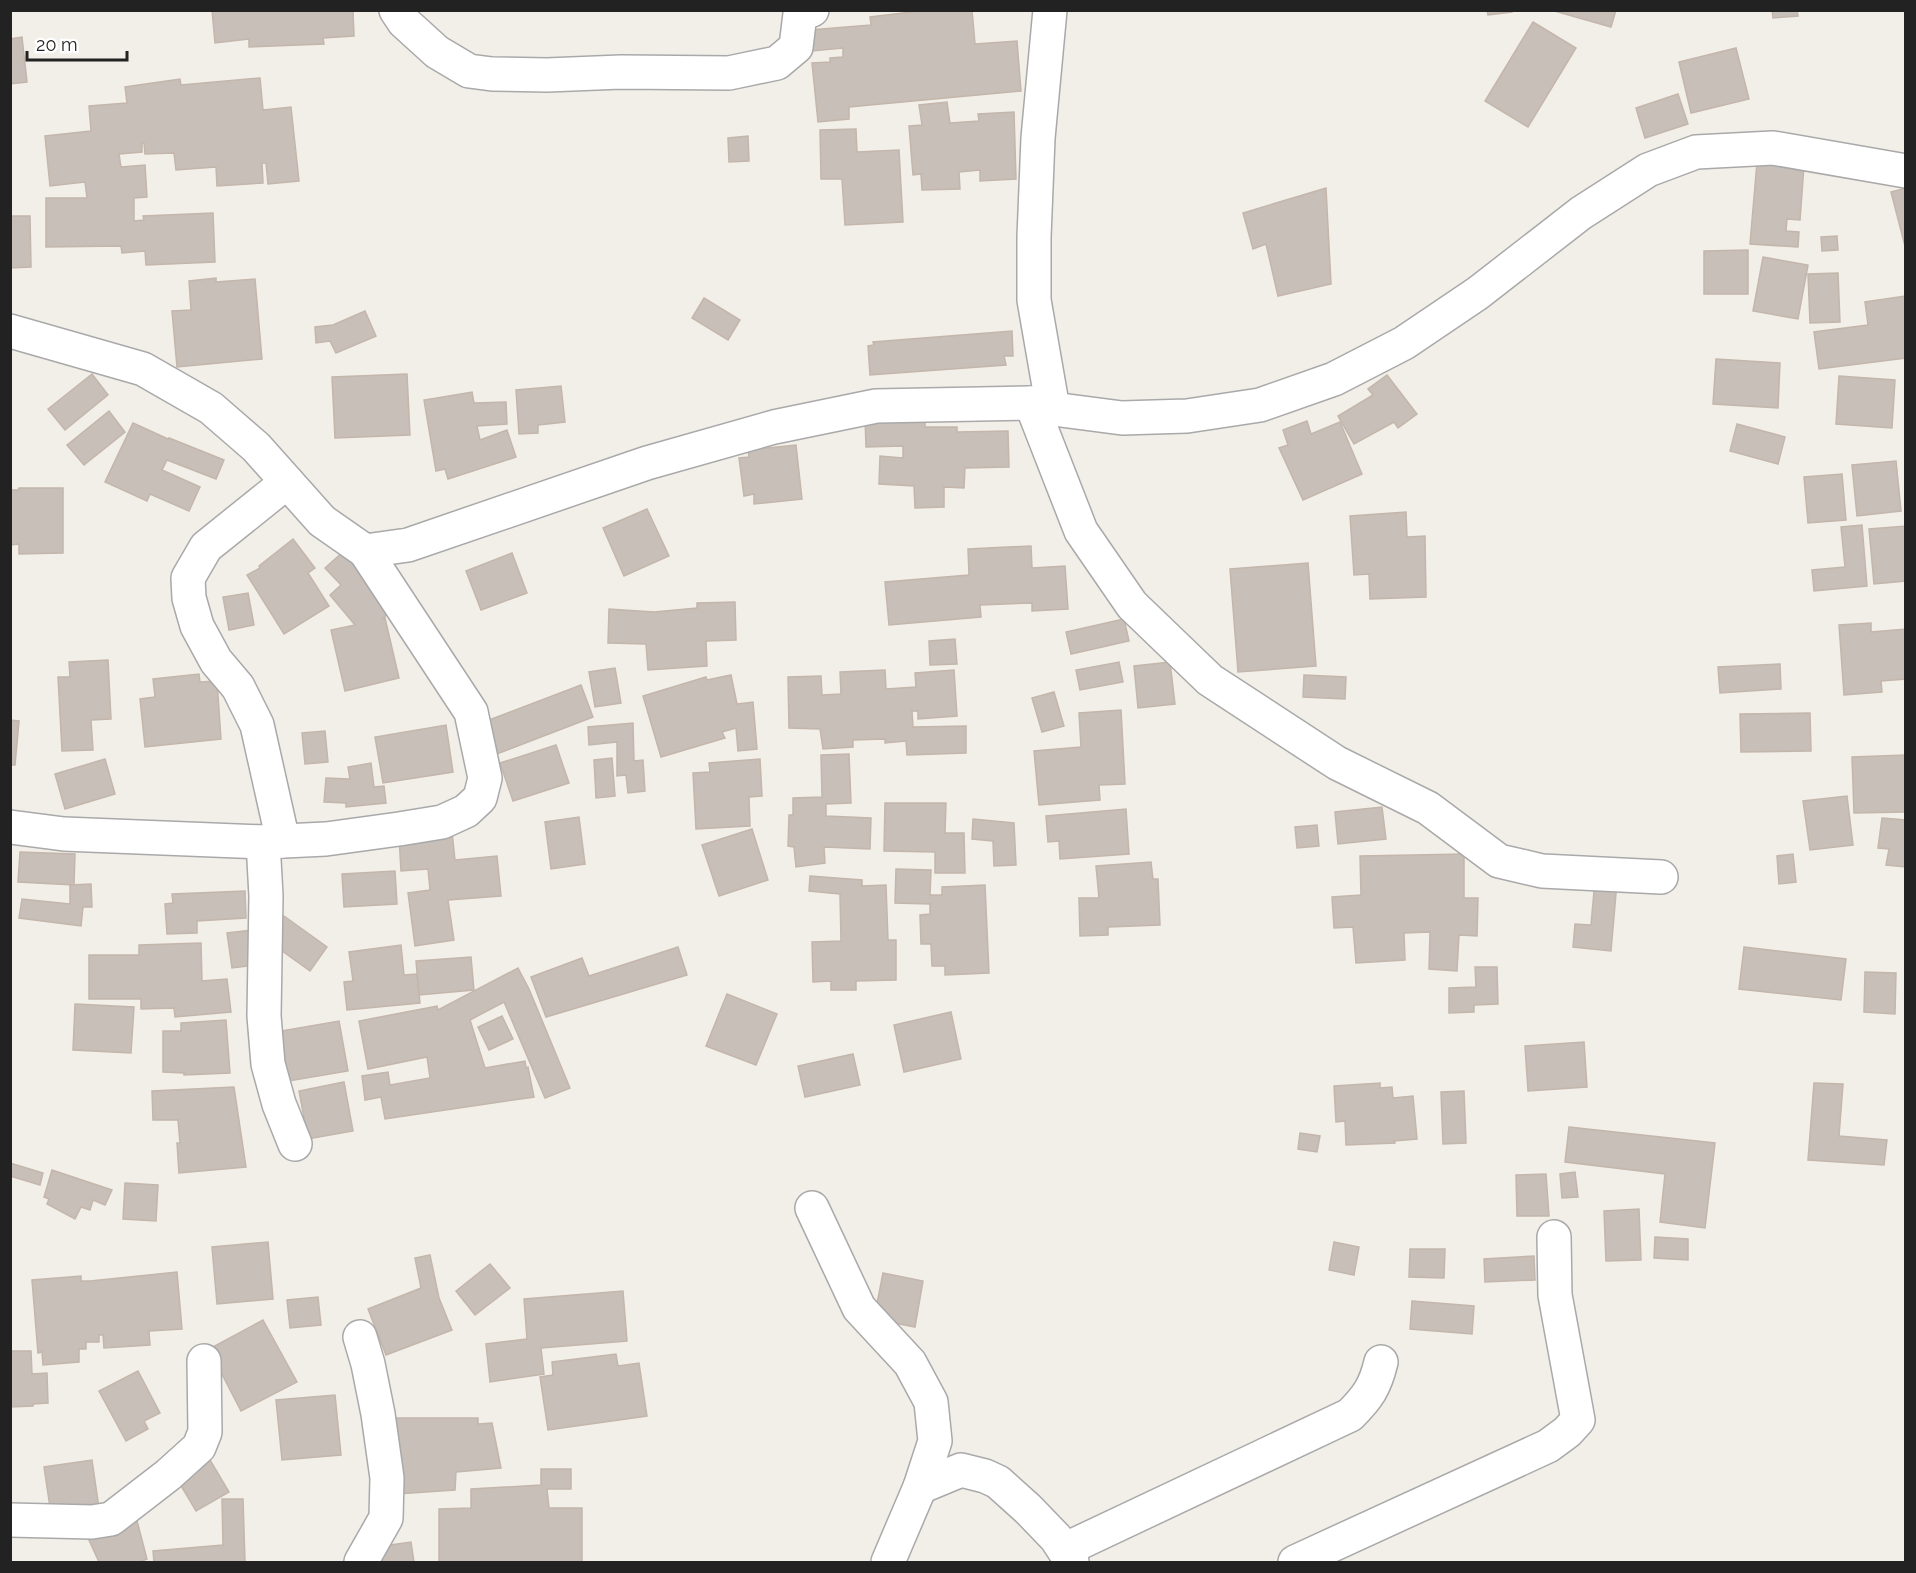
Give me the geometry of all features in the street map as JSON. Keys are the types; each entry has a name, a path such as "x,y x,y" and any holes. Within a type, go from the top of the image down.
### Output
{"street":[{"path":"396,10 404,22 437,51 470,71 492,74 547,75 621,72 729,73 777,63 796,47 800,14 812,10"},
{"path":"1050,10 1038,138 1034,237 1034,300 1042,406 1081,531 1132,605 1210,680 1337,763 1428,808 1499,861 1542,870 1661,877"},
{"path":"365,551 408,545 647,463 774,427 876,406 1042,406 1122,418 1187,416 1260,405 1334,379 1404,343 1478,293 1581,213 1648,170 1696,152 1773,148 1905,171"},
{"path":"10,331 143,369 211,408 256,447 322,521 365,551 471,712 485,778 480,798 466,811 442,822 326,839 273,842 64,834 10,827"},
{"path":"287,482 206,547 188,578 189,598 197,626 216,661 238,687 257,725 273,842 266,896 264,1016 268,1064 279,1104 294,1144"},
{"path":"812,1208 859,1308 910,1364 931,1402 935,1441 920,1487 888,1563"},
{"path":"1295,1563 1548,1446 1567,1432 1578,1420 1555,1295 1554,1237"},
{"path":"360,1337 378,1414 387,1478 386,1518 361,1563"},
{"path":"10,1520 92,1522 111,1519 168,1475 199,1447 205,1432 204,1361"},
{"path":"920,1487 961,1470 998,1482 1056,1538 1068,1556 1350,1414 1366,1400 1376,1382 1381,1362"}],"building":[{"path":"212,10 353,10 354,36 323,38 324,44 249,47 249,39 215,43"},
{"path":"928,10 972,10 975,44 1017,41 1021,91 849,107 849,119 818,122 812,63 830,62 830,58 843,57 843,48 812,51 810,30 871,25 870,17"},
{"path":"1487,10 1512,10 1512,12 1488,15"},
{"path":"1551,10 1616,10 1611,27"},
{"path":"1772,10 1797,10 1798,16 1773,18"},
{"path":"1533,22 1576,48 1528,127 1485,101"},
{"path":"22,37 27,82 10,84 10,39"},
{"path":"1736,48 1749,99 1691,113 1679,62"},
{"path":"260,78 263,110 291,107 299,181 268,184 266,163 262,163 263,183 217,186 216,167 176,170 174,153 145,154 144,143 142,143 142,152 119,154 121,167 145,165 147,197 134,198 134,221 144,220 143,216 213,213 215,262 146,265 145,251 122,253 121,246 46,247 46,198 87,198 85,182 50,186 45,136 91,131 89,106 127,103 125,87 180,79 181,85"},
{"path":"1678,94 1688,124 1645,138 1636,108"},
{"path":"947,102 950,123 979,121 978,114 1014,112 1016,179 980,181 980,170 959,172 960,189 922,190 921,174 913,175 909,126 922,125 919,105"},
{"path":"856,129 857,152 899,150 903,222 845,225 842,179 821,179 820,130"},
{"path":"748,136 749,161 729,162 728,138"},
{"path":"1757,162 1804,166 1800,220 1787,219 1786,231 1799,232 1798,247 1750,244"},
{"path":"1326,188 1331,284 1278,296 1266,244 1253,249 1243,213"},
{"path":"1906,188 1906,250 1891,192"},
{"path":"10,216 30,216 31,267 10,268"},
{"path":"1837,236 1838,250 1822,251 1821,237"},
{"path":"1748,250 1748,294 1704,294 1704,251"},
{"path":"1763,257 1808,265 1798,319 1753,311"},
{"path":"1838,273 1840,322 1810,323 1808,274"},
{"path":"216,278 216,282 255,279 262,359 177,367 172,311 191,310 189,281"},
{"path":"1905,296 1906,358 1819,369 1814,332 1868,325 1865,302"},
{"path":"704,298 740,320 728,340 692,318"},
{"path":"365,311 376,336 336,353 330,341 316,343 315,327 333,325"},
{"path":"1012,331 1013,356 1004,356 1006,365 870,375 868,346 874,345 873,342"},
{"path":"1716,359 1780,363 1778,408 1713,404"},
{"path":"92,374 108,395 65,430 48,409"},
{"path":"407,374 410,435 335,438 332,377"},
{"path":"1387,375 1417,414 1398,428 1394,422 1354,444 1338,416 1373,395 1368,389"},
{"path":"1839,376 1895,380 1892,428 1836,424"},
{"path":"561,386 565,422 538,425 538,433 519,434 516,390"},
{"path":"472,392 474,403 506,402 507,424 477,426 480,440 507,430 516,457 448,479 445,469 436,471 424,400"},
{"path":"109,411 125,432 84,465 67,445"},
{"path":"925,417 925,427 957,427 957,432 1008,431 1009,467 965,468 964,488 944,487 944,507 915,508 914,486 879,484 880,456 903,458 903,446 866,447 865,418"},
{"path":"1307,421 1311,434 1340,422 1362,474 1303,500 1279,448 1288,445 1283,430"},
{"path":"133,423 224,460 216,479 167,460 162,470 200,487 189,511 150,494 147,501 105,482"},
{"path":"1737,424 1785,437 1778,464 1730,451"},
{"path":"796,445 802,499 754,504 754,494 744,496 739,458 749,457 748,450"},
{"path":"1896,461 1901,511 1857,516 1852,465"},
{"path":"1842,474 1846,520 1808,523 1804,477"},
{"path":"63,488 63,553 19,554 19,544 11,545 10,490"},
{"path":"647,509 669,556 624,576 603,528"},
{"path":"1406,512 1407,537 1425,536 1426,597 1370,599 1369,574 1354,575 1350,516"},
{"path":"1862,525 1867,586 1814,591 1812,570 1845,567 1841,527"},
{"path":"1906,526 1906,581 1874,584 1869,529"},
{"path":"293,539 315,568 308,573 329,606 284,634 247,575 260,568 259,566"},
{"path":"1031,546 1032,568 1065,566 1068,609 1032,611 1032,603 980,605 981,617 889,625 885,582 969,575 968,549"},
{"path":"345,550 394,608 382,619 385,618 399,678 345,691 331,630 355,625 330,595 341,585 325,568"},
{"path":"512,553 527,593 481,610 466,571"},
{"path":"1308,563 1316,666 1238,672 1230,569"},
{"path":"248,593 254,625 229,630 223,597"},
{"path":"735,602 736,640 706,641 707,666 648,670 646,644 608,643 609,609 654,612 697,608 697,603"},
{"path":"1124,619 1129,641 1071,654 1066,632"},
{"path":"1871,623 1871,632 1906,629 1906,679 1881,681 1882,692 1844,695 1839,625"},
{"path":"955,639 957,664 930,665 929,641"},
{"path":"108,660 111,719 91,720 93,750 62,751 58,677 70,677 69,662"},
{"path":"1119,662 1123,682 1080,690 1076,670"},
{"path":"1170,662 1175,704 1138,708 1134,666"},
{"path":"1780,664 1781,689 1720,693 1718,667"},
{"path":"615,668 621,703 595,707 589,672"},
{"path":"885,670 886,689 916,687 915,673 954,670 957,716 918,719 918,711 912,711 913,727 966,726 966,753 907,755 906,741 885,743 885,739 853,740 853,747 823,749 820,729 789,728 788,677 821,676 822,695 841,694 840,672"},
{"path":"199,674 200,682 217,681 221,739 145,747 140,699 155,697 153,679"},
{"path":"731,675 737,704 753,702 757,749 738,751 736,728 722,732 725,738 661,757 643,696 706,677 707,680"},
{"path":"1304,675 1346,677 1345,699 1303,697"},
{"path":"581,685 593,717 494,755 481,723"},
{"path":"1054,692 1064,726 1042,732 1032,698"},
{"path":"1121,710 1125,784 1099,785 1100,800 1039,805 1034,751 1081,747 1079,713"},
{"path":"1810,713 1811,751 1741,752 1740,714"},
{"path":"10,720 19,721 15,765 10,765"},
{"path":"633,723 634,761 643,760 645,791 628,793 626,775 617,776 617,742 589,745 588,727"},
{"path":"446,725 453,772 383,783 375,737"},
{"path":"325,731 328,762 305,764 302,733"},
{"path":"556,745 569,783 513,801 500,763"},
{"path":"849,754 851,803 826,804 826,816 871,818 870,849 824,847 825,863 796,867 794,847 788,846 789,815 793,815 793,798 822,797 821,755"},
{"path":"1906,755 1906,812 1854,813 1852,757"},
{"path":"612,758 615,796 596,798 594,760"},
{"path":"105,759 115,794 65,809 55,774"},
{"path":"760,759 762,796 749,797 750,826 696,829 693,773 710,772 709,763"},
{"path":"371,763 374,787 384,786 386,803 346,807 346,803 324,802 326,778 350,779 348,767"},
{"path":"1847,796 1853,845 1810,850 1803,801"},
{"path":"885,803 946,803 945,833 964,833 965,873 935,873 935,852 884,851"},
{"path":"1382,807 1386,839 1338,844 1335,812"},
{"path":"1126,809 1129,854 1060,859 1059,841 1048,842 1046,816"},
{"path":"579,817 585,864 551,869 545,822"},
{"path":"1882,818 1906,820 1906,867 1886,865 1889,849 1878,848"},
{"path":"973,819 1014,823 1016,865 994,866 993,841 972,839"},
{"path":"1317,825 1319,846 1297,848 1295,827"},
{"path":"752,829 768,880 719,896 702,845"},
{"path":"452,832 455,860 497,856 501,896 448,900 454,940 415,946 408,893 430,890 428,869 401,871 399,837"},
{"path":"20,852 75,854 74,885 18,882"},
{"path":"1464,854 1464,898 1478,898 1477,936 1459,935 1457,971 1429,969 1430,932 1404,933 1405,960 1356,963 1353,927 1334,928 1332,897 1361,895 1360,856"},
{"path":"1793,854 1796,882 1779,884 1777,856"},
{"path":"1151,862 1153,879 1158,879 1160,925 1108,927 1108,935 1080,936 1079,898 1099,898 1096,866"},
{"path":"896,869 931,870 930,895 942,895 942,887 985,885 989,973 945,975 945,966 932,966 931,944 921,944 920,915 930,914 930,904 895,903"},
{"path":"395,871 397,904 344,907 342,874"},
{"path":"810,876 862,880 862,886 886,885 888,940 896,940 896,980 856,981 856,990 831,990 831,981 813,982 812,942 841,941 840,894 809,891"},
{"path":"1595,880 1617,882 1611,951 1573,947 1575,924 1591,925"},
{"path":"91,884 92,907 83,907 81,926 19,918 22,899 70,904 70,885"},
{"path":"245,891 246,918 197,921 197,933 167,934 165,904 173,903 172,894"},
{"path":"284,916 327,947 310,971 267,940"},
{"path":"252,930 256,965 232,968 227,933"},
{"path":"201,943 202,981 227,979 231,1012 175,1017 174,1008 141,1009 141,999 89,999 89,955 139,955 139,945"},
{"path":"401,945 404,975 417,974 420,1003 347,1010 344,982 353,981 349,952"},
{"path":"678,947 687,975 546,1017 531,977 582,958 589,976"},
{"path":"1744,947 1846,959 1841,1000 1739,989"},
{"path":"471,957 474,990 419,995 416,961"},
{"path":"1475,967 1497,967 1498,1004 1474,1005 1474,1012 1449,1013 1449,988 1476,987"},
{"path":"518,968 570,1088 545,1098 504,1002 470,1020 485,1068 525,1061 534,1097 385,1119 381,1097 365,1100 362,1076 388,1072 390,1085 430,1078 427,1057 368,1069 359,1021 437,1006 438,1010"},
{"path":"1865,972 1896,973 1895,1014 1864,1012"},
{"path":"727,994 777,1014 756,1065 706,1046"},
{"path":"75,1004 134,1007 131,1053 73,1050"},
{"path":"951,1012 961,1059 904,1072 894,1025"},
{"path":"502,1016 513,1039 489,1050 478,1027"},
{"path":"226,1020 230,1073 184,1075 184,1073 163,1072 163,1031 181,1031 181,1023"},
{"path":"339,1021 348,1071 283,1082 275,1032"},
{"path":"1584,1042 1587,1087 1528,1091 1525,1046"},
{"path":"853,1054 860,1085 805,1097 798,1066"},
{"path":"344,1082 353,1131 308,1139 299,1091"},
{"path":"1380,1083 1380,1088 1392,1087 1393,1098 1413,1096 1417,1139 1394,1141 1395,1143 1346,1145 1345,1121 1336,1122 1334,1086"},
{"path":"1814,1083 1843,1084 1839,1136 1887,1140 1884,1165 1808,1160"},
{"path":"234,1087 246,1167 179,1173 178,1120 153,1120 152,1091"},
{"path":"1464,1091 1466,1143 1443,1144 1441,1092"},
{"path":"1569,1127 1715,1143 1705,1228 1660,1222 1665,1174 1565,1162"},
{"path":"1300,1133 1320,1136 1317,1152 1298,1149"},
{"path":"10,1163 43,1173 40,1185 10,1176"},
{"path":"52,1170 112,1190 105,1205 93,1200 90,1210 81,1207 75,1219 47,1204 49,1199 44,1197"},
{"path":"1575,1172 1578,1197 1562,1198 1560,1174"},
{"path":"1546,1174 1549,1216 1517,1216 1516,1175"},
{"path":"125,1183 158,1185 156,1221 123,1219"},
{"path":"1639,1209 1641,1260 1606,1261 1604,1211"},
{"path":"1655,1237 1688,1239 1688,1260 1654,1258"},
{"path":"268,1242 273,1299 217,1304 212,1247"},
{"path":"1334,1242 1359,1247 1354,1275 1329,1270"},
{"path":"1410,1249 1445,1249 1444,1278 1409,1277"},
{"path":"430,1255 439,1298 452,1330 386,1355 368,1309 421,1288 415,1258"},
{"path":"1534,1256 1535,1280 1485,1282 1484,1259"},
{"path":"490,1264 510,1288 475,1315 456,1291"},
{"path":"177,1272 182,1329 149,1331 150,1345 104,1348 103,1335 99,1335 99,1342 86,1342 86,1349 79,1349 79,1362 43,1365 42,1352 38,1353 32,1280 81,1276 81,1281 90,1281"},
{"path":"883,1273 923,1281 915,1327 874,1319"},
{"path":"623,1291 627,1341 541,1348 544,1374 490,1382 486,1344 527,1339 524,1299"},
{"path":"318,1297 321,1325 290,1328 287,1300"},
{"path":"1412,1301 1474,1306 1472,1334 1410,1329"},
{"path":"263,1320 297,1382 241,1411 209,1349"},
{"path":"10,1351 31,1351 32,1374 47,1373 48,1403 10,1407"},
{"path":"616,1354 618,1366 639,1363 647,1416 548,1430 540,1377 553,1375 552,1362"},
{"path":"138,1371 160,1413 144,1421 148,1429 126,1441 99,1391"},
{"path":"335,1395 341,1455 282,1460 276,1400"},
{"path":"391,1418 478,1418 478,1424 492,1423 501,1468 456,1472 455,1490 397,1494"},
{"path":"92,1460 99,1508 51,1514 44,1467"},
{"path":"210,1460 229,1492 196,1511 177,1479"},
{"path":"541,1469 571,1469 571,1489 547,1489 549,1508 582,1508 582,1562 439,1562 439,1509 471,1508 471,1489 541,1485"},
{"path":"222,1499 243,1499 245,1562 154,1562 153,1551 223,1545"},
{"path":"136,1517 147,1559 139,1562 99,1562 88,1538"},
{"path":"411,1542 414,1562 378,1562 376,1547"}]}
